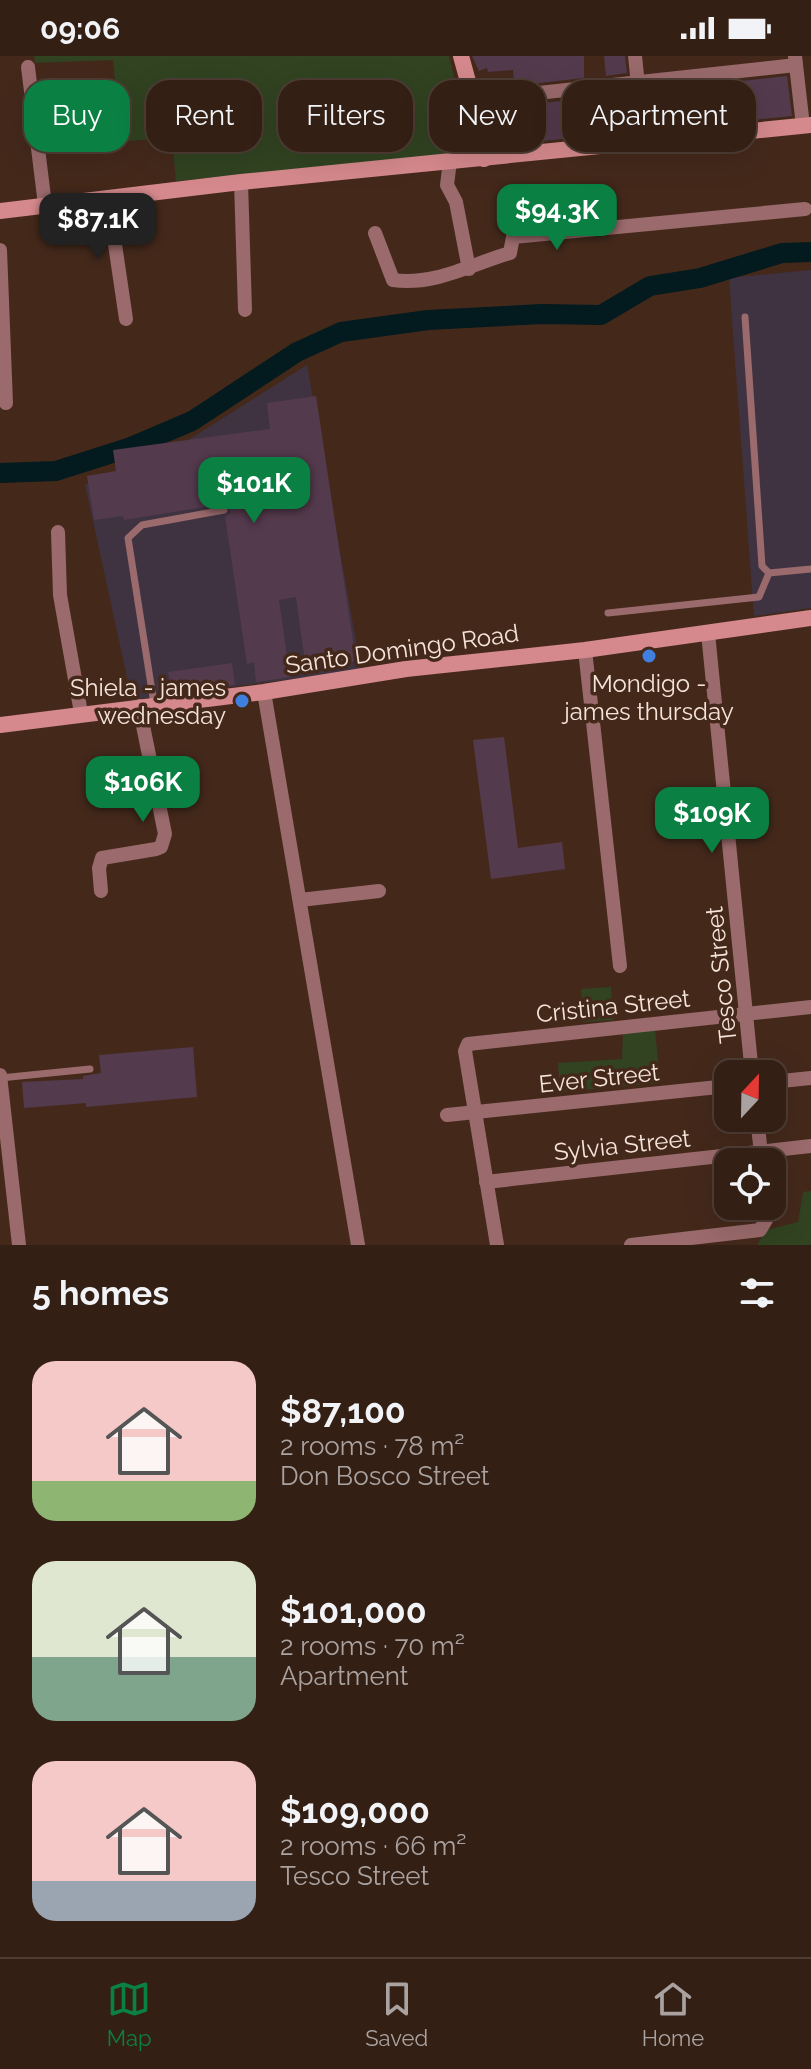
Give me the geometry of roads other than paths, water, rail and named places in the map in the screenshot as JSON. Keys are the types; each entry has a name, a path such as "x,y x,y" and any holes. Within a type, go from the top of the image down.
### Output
{"street":[{"path":"461,56 468,80"},
{"path":"635,56 637,80"},
{"path":"659,80 796,61 807,126 756,131"},
{"path":"28,67 45,205"},
{"path":"0,211 241,182 562,151"},
{"path":"483,152 484,159"},
{"path":"450,161 447,185 456,202 469,269"},
{"path":"241,182 245,310"},
{"path":"108,197 126,319"},
{"path":"375,233 393,280 411,282 469,269 510,253 513,237 805,209"},
{"path":"0,250 6,403"},
{"path":"58,532 60,595 81,713"},
{"name":"Santo Domingo Road","path":"0,725 264,692 406,669 585,650 811,618"},
{"name":"Tesco Street","path":"708,633 751,1060"},
{"path":"585,650 620,966"},
{"path":"264,692 358,1245"},
{"path":"101,891 99,868 102,858 156,849 164,842 146,705"},
{"path":"300,900 379,891"},
{"name":"Cristina Street","path":"474,1113 465,1051 468,1044 811,1007"},
{"path":"0,1076 6,1189 19,1245"},
{"path":"786,1081 811,1078"},
{"name":"Ever Street","path":"447,1115 714,1087"},
{"path":"474,1113 497,1245"},
{"name":"Sylvia Street","path":"786,1152 811,1146"},
{"name":"Sylvia Street","path":"486,1182 714,1161"},
{"path":"631,1245 760,1230 766,1220"}],"lane":[{"path":"745,317 762,566 769,573"},
{"path":"146,705 128,538 142,525 224,510"},
{"path":"769,573 811,569"},
{"path":"608,613 759,597 769,573"},
{"path":"0,1076 90,1069"}],"waterway":[{"path":"0,473 56,471 131,447 192,421 297,352 341,332 428,320 542,314 601,315 650,286 700,278 782,253 811,252"}],"place":[{"name":"Mondigo - james thursday","path":"649,656"},
{"name":"Shiela - james wednesday","path":"242,701"}]}
